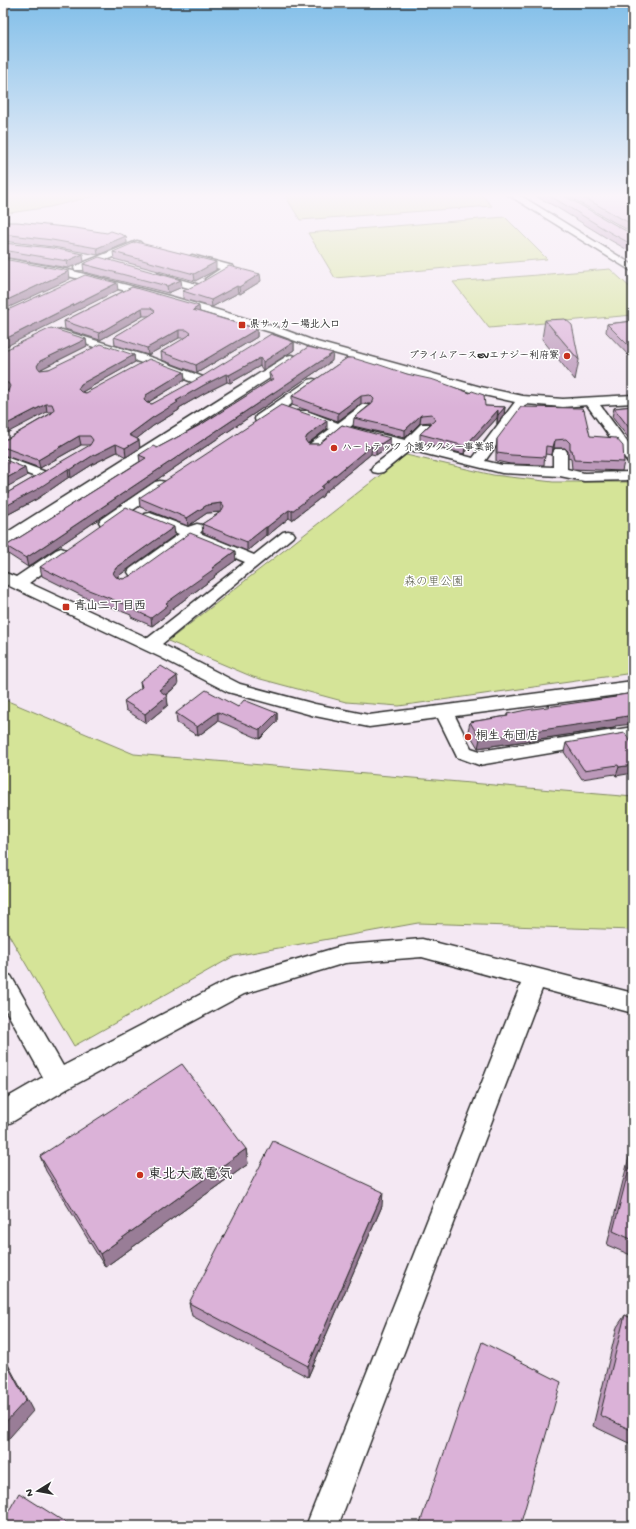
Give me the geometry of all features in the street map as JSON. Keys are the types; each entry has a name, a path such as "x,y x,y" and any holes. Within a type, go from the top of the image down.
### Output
{"street":[{"path":"20,265 70,278 85,277 169,298 351,355 479,390 523,400 563,403 592,403 633,399"},
{"path":"70,278 91,265"},
{"path":"169,298 196,287 229,268 219,265"},
{"path":"144,272 196,287"},
{"path":"119,296 132,289"},
{"path":"66,324 52,331 101,346 199,380"},
{"path":"265,340 278,331"},
{"path":"87,352 114,338"},
{"path":"3,542 240,393 313,344"},
{"path":"135,369 161,355"},
{"path":"338,364 351,355"},
{"path":"186,388 212,372"},
{"path":"248,428 325,374"},
{"path":"477,462 523,400"},
{"path":"592,403 633,459"},
{"path":"280,406 340,428 407,446 502,468 560,472 584,477 633,476"},
{"path":"313,448 366,408"},
{"path":"378,469 407,446 426,427"},
{"path":"560,452 560,472"},
{"path":"3,460 41,475"},
{"path":"28,482 54,468"},
{"path":"94,530 171,478"},
{"path":"126,508 256,561"},
{"path":"124,581 210,520"},
{"path":"149,646 288,535"},
{"path":"10,580 75,544"},
{"path":"10,580 234,688 315,710 369,721 633,687"},
{"path":"443,711 464,752 479,758 633,733"},
{"path":"3,1114 58,1081 238,986 345,954 422,948 633,1003"},
{"path":"322,1526 535,978"},
{"path":"3,983 58,1081"}],"green space":[{"path":"327,265 476,265 335,278"},
{"path":"610,269 633,290 633,315 489,328 453,282"},
{"name":"森の里公園","path":"406,455 493,475 553,482 633,482 633,673 399,706 346,702 253,677 168,641"},
{"path":"3,699 134,754 633,797 633,930 418,923 234,956 74,1046 3,925"}],"building":[{"path":"3,265 38,265 69,271 3,302"},
{"path":"88,265 129,265 181,280 167,286"},
{"path":"162,265 210,265 194,274"},
{"path":"229,266 260,274 239,287 237,286 211,300 183,291 200,283"},
{"path":"85,275 117,283 3,340 3,312"},
{"path":"132,287 199,306 193,310 257,329 196,365 161,352 188,336 191,333 187,330 179,330 147,348 114,337 152,314 155,311 151,308 142,308 99,333 64,321"},
{"path":"565,319 572,325 579,360 545,320"},
{"path":"633,321 633,350 607,324"},
{"path":"51,328 86,339 40,361 37,366 40,370 49,369 101,344 134,355 81,384 78,389 81,392 86,393 149,359 184,372 146,395 144,400 147,403 152,404 203,376 271,334 294,342 263,362 260,358 229,375 226,374 204,385 176,401 178,402 152,418 129,435 139,440 125,448 116,444 92,456 70,470 68,469 36,490 4,507 6,508 3,509 3,494 90,445 93,440 90,436 79,436 38,460 3,447 3,439 7,439 52,413 54,409 52,404 46,404 3,426 3,392 8,391 10,386 8,383 3,382 3,351"},
{"path":"308,347 333,353 26,558 6,546 146,458 139,455 153,446 157,448 202,424 273,379 269,373"},
{"path":"347,358 377,364 407,374 434,380 470,393 472,391 484,395 485,406 505,407 498,415 498,410 465,446 420,434 435,420 432,414 421,415 405,430 354,418 372,404 374,399 370,395 361,396 338,413 292,396"},
{"path":"281,405 327,421 307,436 305,440 308,444 319,444 342,425 390,438 376,447 372,445 321,487 323,488 292,511 289,510 247,542 202,524 222,511 224,507 221,503 207,505 187,518 139,498"},
{"path":"633,406 633,433 614,408"},
{"path":"521,407 582,408 583,411 584,410 590,436 616,438 623,446 624,462 574,460 572,450 570,450 570,443 566,439 555,440 553,447 546,446 545,457 497,453 497,439"},
{"path":"3,459 25,468 3,480"},
{"path":"126,507 174,527 116,568 113,573 116,577 123,579 130,576 190,533 235,551 212,568 214,569 166,603 168,605 151,618 130,608 132,607 81,587 40,567"},
{"path":"161,666 177,676 159,690 167,696 145,714 124,701 142,687 140,681"},
{"path":"206,690 238,707 244,700 277,713 260,730 218,712 197,727 176,713"},
{"path":"633,693 633,715 616,718 617,719 480,739 470,722 508,716 507,714 526,710 616,697 615,696"},
{"path":"625,733 633,746 633,765 619,767 618,765 584,770 566,743"},
{"path":"182,1064 246,1149 100,1254 40,1156"},
{"path":"273,1141 383,1192 308,1366 189,1303"},
{"path":"633,1153 633,1240 613,1231"},
{"path":"625,1315 633,1319 633,1431 600,1415"},
{"path":"482,1342 561,1382 520,1526 419,1526"},
{"path":"3,1357 26,1400 3,1425"},
{"path":"19,1493 71,1526 3,1526 3,1521"}],"place":[{"name":"県サッカー場北入口","path":"242,325"},
{"name":"プライムアースEVエナジー利府寮","path":"567,356"},
{"name":"ハートテック 介護タクシー事業部","path":"334,448"},
{"name":"青山二丁目西","path":"66,607"},
{"name":"桐生 布団店","path":"468,737"},
{"name":"東北大蔵電気","path":"140,1175"}]}
